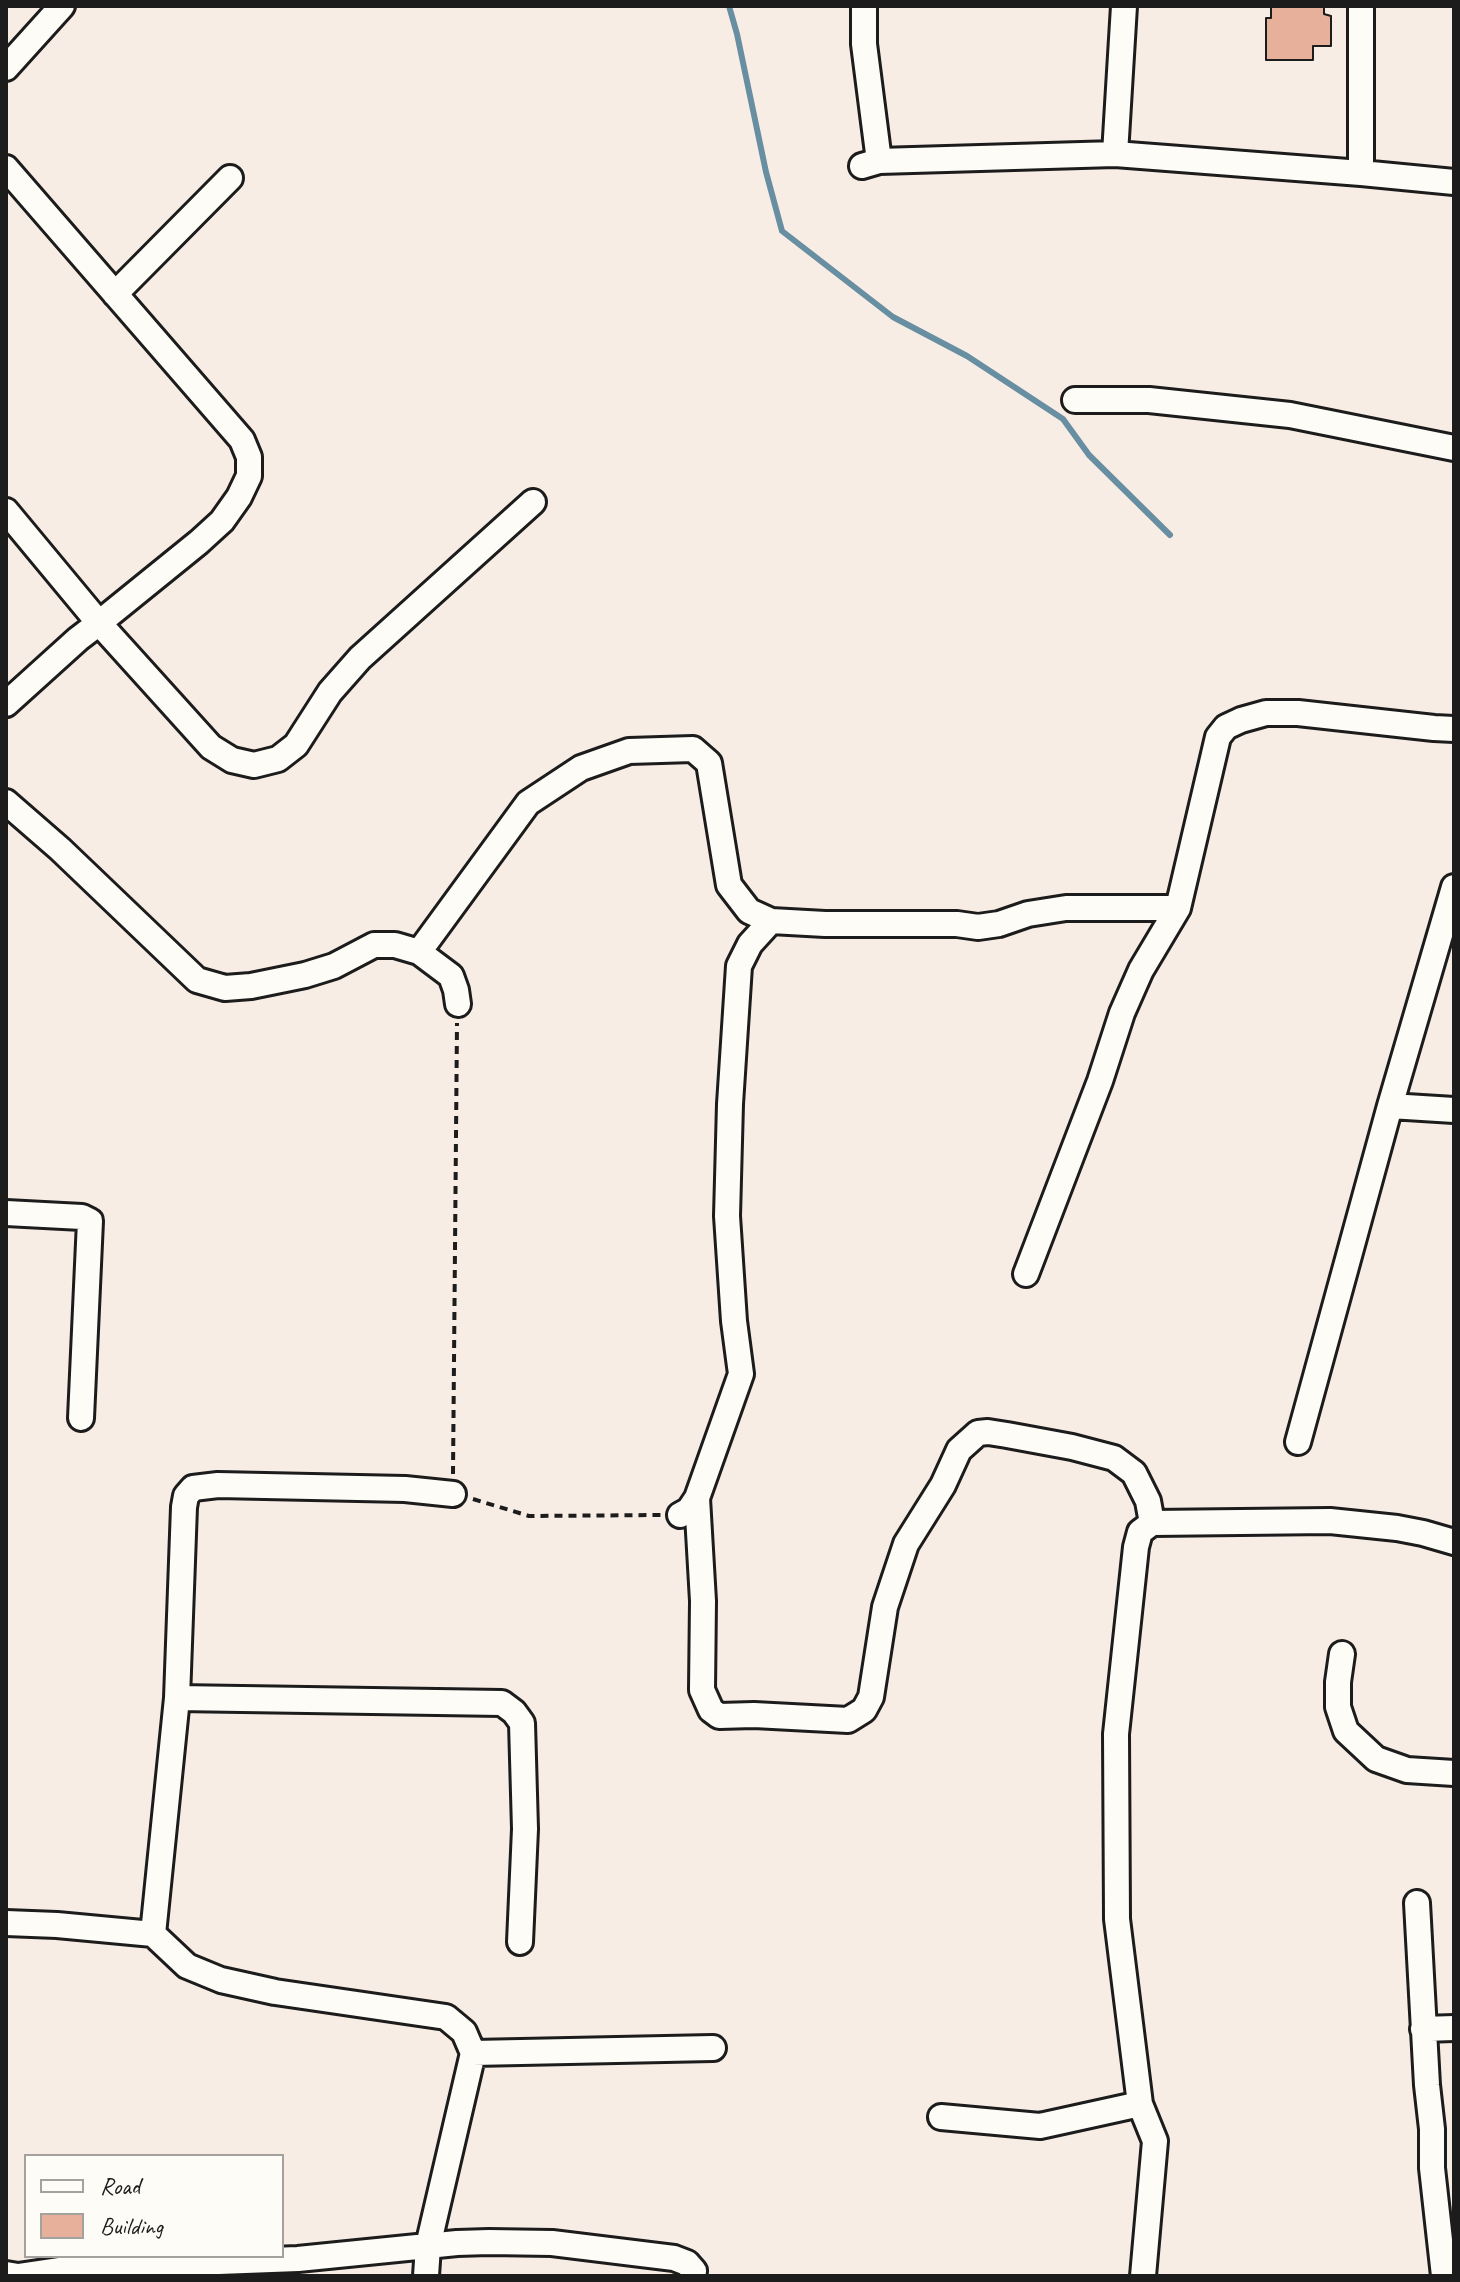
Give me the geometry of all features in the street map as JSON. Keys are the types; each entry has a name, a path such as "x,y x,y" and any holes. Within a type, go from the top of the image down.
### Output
{"street":[{"path":"6,68 62,6"},
{"path":"864,6 871,163 1115,154 1454,182"},
{"path":"1115,154 1124,6"},
{"path":"1361,6 1361,173"},
{"path":"6,168 242,440 249,457 249,476 222,521 78,639 6,704"},
{"path":"115,294 230,178"},
{"path":"1075,400 1149,400 1290,415 1454,448"},
{"path":"6,511 99,623 211,747 232,760 254,765 278,759 296,745 330,692 360,658 533,502"},
{"path":"1026,1274 1100,1081 1122,1013 1141,970 1178,908 1218,737 1226,727 1266,713 1298,713 1454,729"},
{"path":"419,952 528,803 581,768 629,751 693,749 709,763 729,885 749,911 771,921 978,927 1066,908 1178,908"},
{"path":"6,802 60,849 197,980 225,988 251,986 334,966 374,945 395,945 419,952 451,976 458,1004"},
{"path":"1298,1442 1454,887"},
{"path":"771,921 750,944 739,966 727,1216 741,1374 688,1506 703,1601 702,1690 711,1710 719,1716 848,1720 864,1710 871,1697 885,1607 906,1544 943,1485 959,1450 978,1433 1007,1435 1114,1458 1134,1473 1148,1501 1152,1523"},
{"path":"1390,1106 1454,1110"},
{"path":"7,1214 82,1217 90,1221 81,1418"},
{"path":"153,1934 177,1698 186,1496 193,1488 204,1485 405,1489 453,1494"},
{"path":"1143,2276 1155,2141 1140,2104 1117,1919 1116,1734 1140,1532 1152,1523 1330,1521 1397,1528 1454,1542"},
{"path":"1342,1654 1338,1707 1346,1731 1376,1759 1407,1770 1454,1773"},
{"path":"177,1698 502,1703 522,1723 525,1829 520,1942"},
{"path":"1417,1903 1432,2168 1444,2276"},
{"path":"6,1923 153,1934 187,1966 221,1980 275,1992 446,2017 464,2032 473,2053 428,2246 426,2276"},
{"path":"1423,2029 1454,2028"},
{"path":"473,2053 713,2048"},
{"path":"941,2117 1040,2126 1140,2104"},
{"path":"6,2274 18,2276 99,2264 164,2270 478,2242 621,2250 674,2258 687,2263 694,2271 693,2276"}],"path":[{"path":"458,1004 453,1494 529,1516 688,1506"}],"building":[{"path":"1271,6 1324,6 1324,14 1331,16 1331,46 1313,46 1313,60 1266,60 1266,18 1271,18"}],"waterway":[{"path":"729,6 782,231 893,317 967,356 1063,419 1089,455 1170,535"}]}
